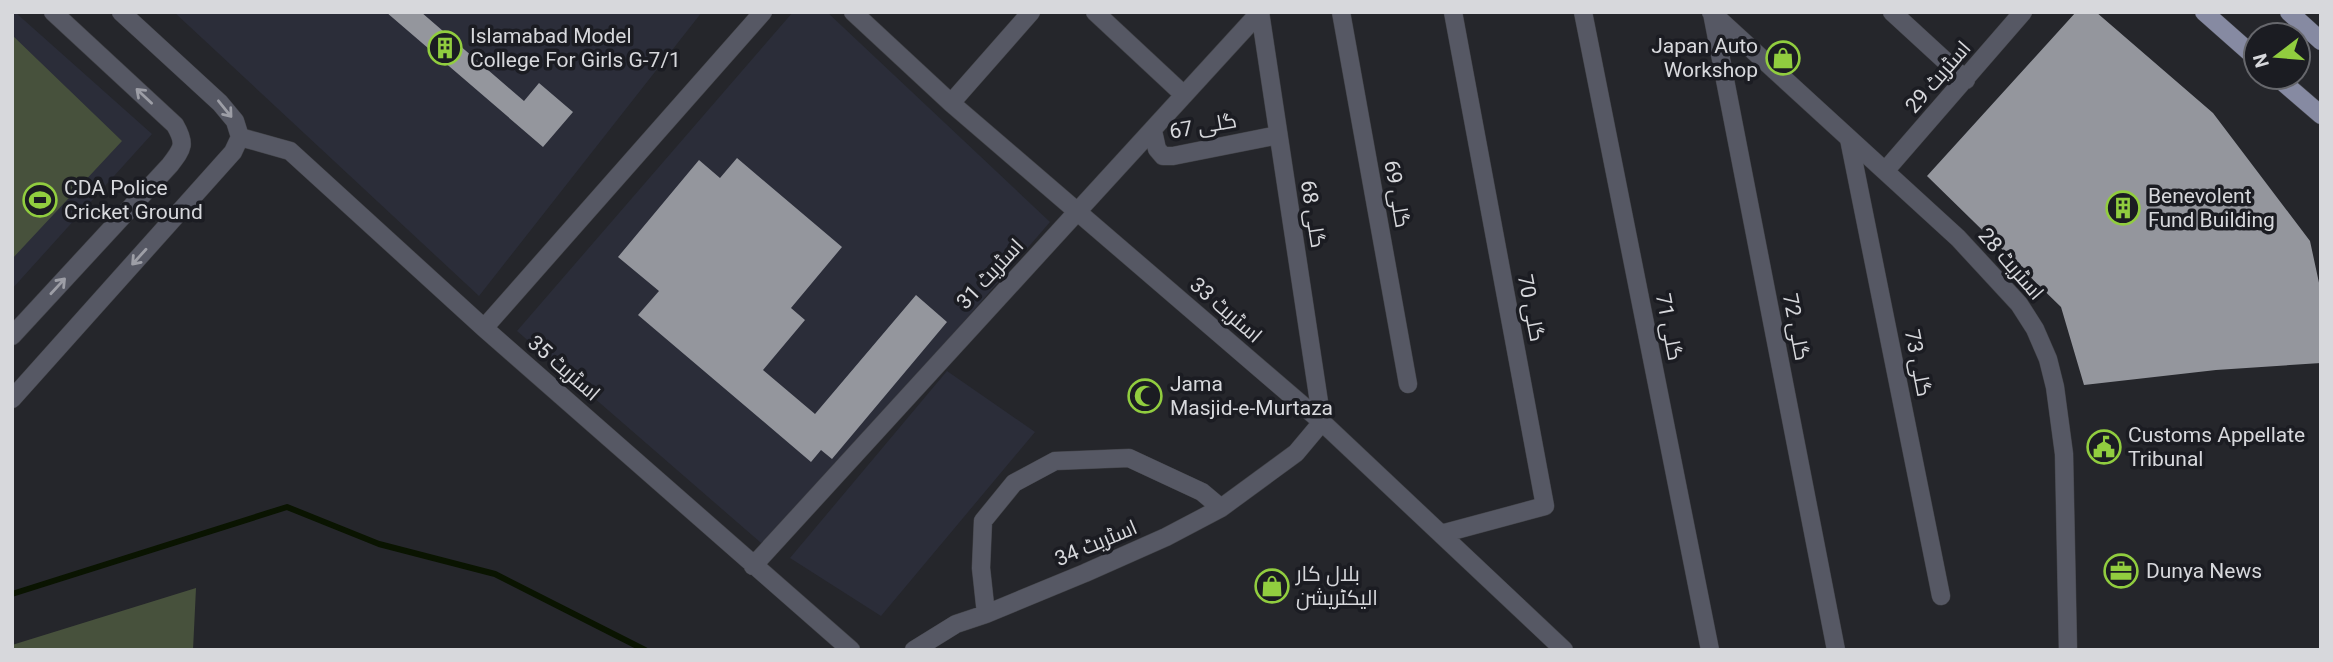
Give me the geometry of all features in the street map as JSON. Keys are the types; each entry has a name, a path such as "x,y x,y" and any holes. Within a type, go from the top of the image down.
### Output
{"main road":[{"path":"2204,12 2242,46"},
{"path":"2288,12 2321,41"},
{"path":"2293,91 2321,115"}],"street":[{"path":"12,336 182,149 182,137 175,124 53,12"},
{"path":"15,389 236,144 234,121 220,103 121,12"},
{"path":"484,328 763,12"},
{"name":"اسٹریٹ 33","path":"853,12 951,103 1322,422 1564,650"},
{"path":"951,103 1031,12"},
{"path":"1095,12 1184,95"},
{"name":"اسٹریٹ 31","path":"753,566 1260,12"},
{"name":"گلی 68","path":"1260,12 1322,422"},
{"name":"گلی 69","path":"1341,12 1408,384"},
{"name":"گلی 70","path":"1441,534 1545,506 1453,12"},
{"name":"گلی 71","path":"1583,12 1710,650"},
{"path":"1892,12 1966,80"},
{"name":"اسٹریٹ 29","path":"1885,171 2024,12"},
{"name":"اسٹریٹ 28","path":"1711,13 1958,238 1998,278 2035,329 2048,359 2055,387 2064,454 2068,650"},
{"name":"گلی 72","path":"1711,13 1836,650"},
{"name":"گلی 67","path":"1153,131 1157,149 1163,156 1278,135"},
{"name":"گلی 73","path":"1849,139 1941,596"},
{"name":"اسٹریٹ 35","path":"236,144 290,151 484,328 851,650"},
{"name":"اسٹریٹ 34","path":"914,650 956,624 1132,553 1221,508 1296,453 1322,422"},
{"path":"986,614 981,568 983,521 1014,483 1055,461 1129,458 1202,492 1221,508"}],"shaded area":[{"name":"CDA Police Cricket Ground","path":"12,12 152,134 12,289"},
{"path":"174,12 702,12 479,296"},
{"path":"793,12 827,12 1050,222 768,549 517,331"},
{"path":"947,371 1035,432 881,616 790,558"}],"green space":[{"name":"CDA Police Cricket Ground","path":"12,35 122,141 12,259"},
{"path":"196,588 193,650 12,650 12,645"}],"building":[{"name":"Islamabad Model College For Girls G-7/1","path":"386,12 421,12 524,101 539,83 573,112 543,147"},
{"name":"Benevolent Fund Building","path":"2076,12 2096,12 2213,113 2310,241 2321,292 2321,363 2216,370 2084,385 2061,307 1927,176"},
{"path":"737,158 842,247 791,308 805,320 763,370 815,414 916,295 947,322 832,459 821,450 811,462 638,315 659,291 618,257 699,160 720,178"}],"waterway":[{"path":"12,594 287,507 379,544 495,574 645,650"}],"place":[{"name":"Islamabad Model College For Girls G-7/1","path":"445,48"},
{"name":"Japan Auto Workshop","path":"1783,58"},
{"name":"CDA Police Cricket Ground","path":"40,200"},
{"name":"Benevolent Fund Building","path":"2123,208"},
{"name":"Jama Masjid-e-Murtaza","path":"1145,396"},
{"name":"Customs Appellate Tribunal","path":"2104,447"},
{"name":"Dunya News","path":"2121,571"},
{"name":"بلال کار الیکٹریشن","path":"1272,586"}]}
